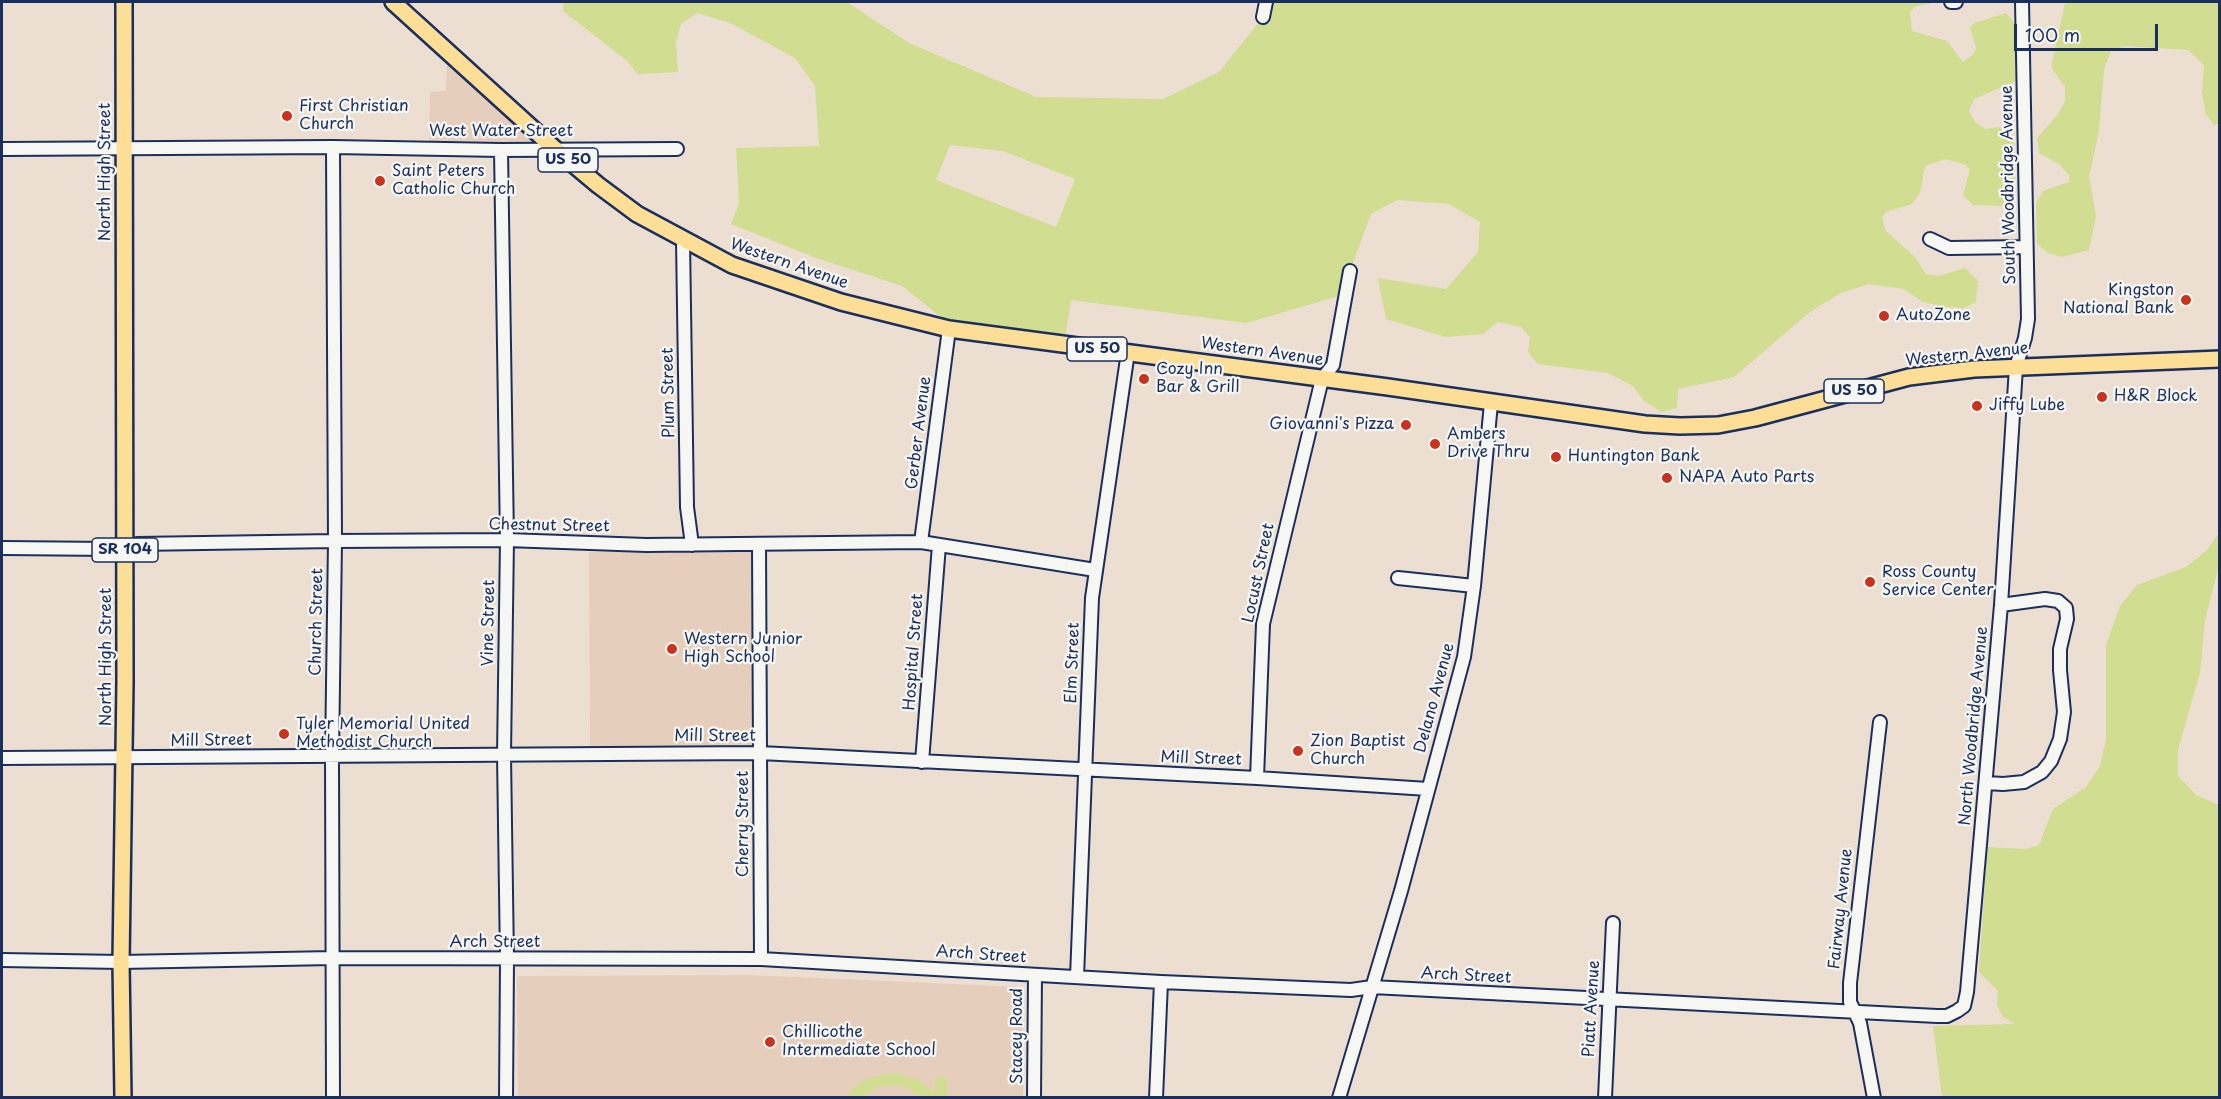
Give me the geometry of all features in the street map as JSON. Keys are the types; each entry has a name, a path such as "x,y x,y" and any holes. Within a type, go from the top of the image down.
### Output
{"main road":[{"name":"North High Street","path":"123,1098 121,962 125,546 124,2"},
{"name":"Western Avenue","path":"393,2 555,149 637,214 732,265 841,302 949,329 1645,424 1680,426 1718,424 1755,418 1909,377 1974,369 2220,359"}],"street":[{"path":"1263,17 1266,2"},
{"path":"1951,2 1956,2"},
{"name":"South Woodbridge Avenue","path":"2016,367 2028,319 2022,2"},
{"name":"West Water Street","path":"2,149 124,147 677,149"},
{"name":"Church Street","path":"333,147 335,541 332,756 333,1098"},
{"name":"Vine Street","path":"501,150 507,540 504,755 507,960 506,1098"},
{"name":"Plum Street","path":"683,240 687,507 692,545"},
{"path":"1930,240 1950,248 2026,247"},
{"name":"Locust Street","path":"1257,778 1263,624 1322,379 1333,365 1350,271"},
{"name":"Gerber Avenue","path":"921,542 949,329"},
{"name":"Elm Street","path":"1077,976 1092,598 1128,352"},
{"name":"North Woodbridge Avenue","path":"1958,1011 1967,1000 1987,783 2016,367"},
{"name":"Delano Avenue","path":"1340,1098 1464,657 1474,586 1491,403"},
{"name":"Chestnut Street","path":"2,549 112,549 148,543 335,541 507,540 692,545 921,542 1095,570"},
{"name":"Cherry Street","path":"759,544 761,959"},
{"name":"Hospital Street","path":"922,762 939,545"},
{"path":"1398,578 1474,586"},
{"path":"1987,783 2024,782 2042,772 2051,761 2060,739 2064,712 2060,649 2067,619 2066,608 2058,602 2045,598 2001,605"},
{"name":"Fairway Avenue","path":"1874,1098 1860,1023 1850,1002 1850,983 1880,722"},
{"name":"Mill Street","path":"2,758 759,753 1428,789"},
{"name":"Piatt Avenue","path":"1605,1098 1613,923"},
{"name":"Arch Street","path":"2,960 121,962 333,958 761,959 1161,982 1351,990 1372,987 1937,1016 1947,1016 1958,1011"},
{"name":"Stacey Road","path":"1034,1098 1035,975"},
{"path":"1156,1098 1161,982"}],"shaded area":[{"path":"447,57 541,145 429,144 430,92 446,91"},
{"name":"Western Junior High School","path":"589,552 754,552 753,746 590,748"},
{"name":"Chillicothe Intermediate School","path":"748,975 1022,987 1023,1097 518,1097 517,976"}],"green space":[{"path":"564,2 847,2 909,43 1036,97 1163,99 1219,72 1263,17 1266,2 1935,2 1914,7 1910,12 1912,31 1947,41 1963,62 1974,54 1976,48 1970,28 1974,23 2006,13 2015,23 2018,76 2014,82 1974,99 1969,111 1975,122 1985,129 1999,127 2013,140 2016,160 2013,200 2001,206 1973,205 1963,195 1970,169 1964,164 1945,159 1925,166 1920,193 1912,204 1886,212 1882,218 1886,231 1915,257 1926,274 1939,276 1965,268 1978,281 1976,302 1964,308 1942,307 1921,301 1904,289 1869,284 1841,293 1811,311 1734,377 1678,389 1677,408 1662,412 1644,401 1633,386 1608,373 1538,364 1528,352 1530,337 1521,327 1498,322 1483,334 1446,337 1386,319 1378,278 1446,289 1478,252 1480,222 1449,204 1397,200 1371,214 1350,271 1346,294 1246,323 1071,300 1065,339 947,322 902,286 816,258 731,224 739,203 736,148 819,146 815,86 795,58 730,23 697,13 681,24 676,43 678,72 638,74 626,60 563,11","holes":["950,145 1003,151 1075,179 1056,227 936,180"]},
{"path":"2064,2 2219,2 2220,123 2214,125 2206,114 2202,93 2204,65 2188,50 2124,46 2111,51 2104,69 2099,131 2089,177 2096,216 2089,250 2062,257 2048,253 2037,244 2036,203 2043,191 2069,182 2069,175 2059,164 2039,153 2037,138 2059,113 2065,101 2065,87 2052,69"},
{"path":"2219,533 2219,565 2205,620 2200,673 2178,750 2178,776 2196,795 2219,805 2219,1097 1942,1097 1933,1026 2015,1024 2003,1017 1997,1005 1998,991 1979,972 1987,847 2026,849 2039,845 2053,809 2086,787 2100,766 2106,740 2106,645 2120,606 2137,585 2186,567 2207,550"},
{"path":"892,1073 917,1079 935,1093 935,1077 947,1077 947,1097 922,1097 905,1087 892,1085 878,1087 861,1097 846,1097 852,1089 866,1079"}],"place":[{"name":"First Christian Church","path":"287,116"},
{"name":"Saint Peters Catholic Church","path":"380,181"},
{"name":"Kingston National Bank","path":"2186,300"},
{"name":"AutoZone","path":"1884,316"},
{"name":"Cozy Inn Bar & Grill","path":"1144,379"},
{"name":"H&R Block","path":"2102,397"},
{"name":"Jiffy Lube","path":"1977,406"},
{"name":"Giovanni's Pizza","path":"1406,425"},
{"name":"Ambers Drive Thru","path":"1435,444"},
{"name":"Huntington Bank","path":"1556,457"},
{"name":"NAPA Auto Parts","path":"1667,478"},
{"name":"Ross County Service Center","path":"1870,582"},
{"name":"Western Junior High School","path":"672,649"},
{"name":"Tyler Memorial United Methodist Church","path":"284,734"},
{"name":"Zion Baptist Church","path":"1298,751"},
{"name":"Chillicothe Intermediate School","path":"770,1042"}]}
